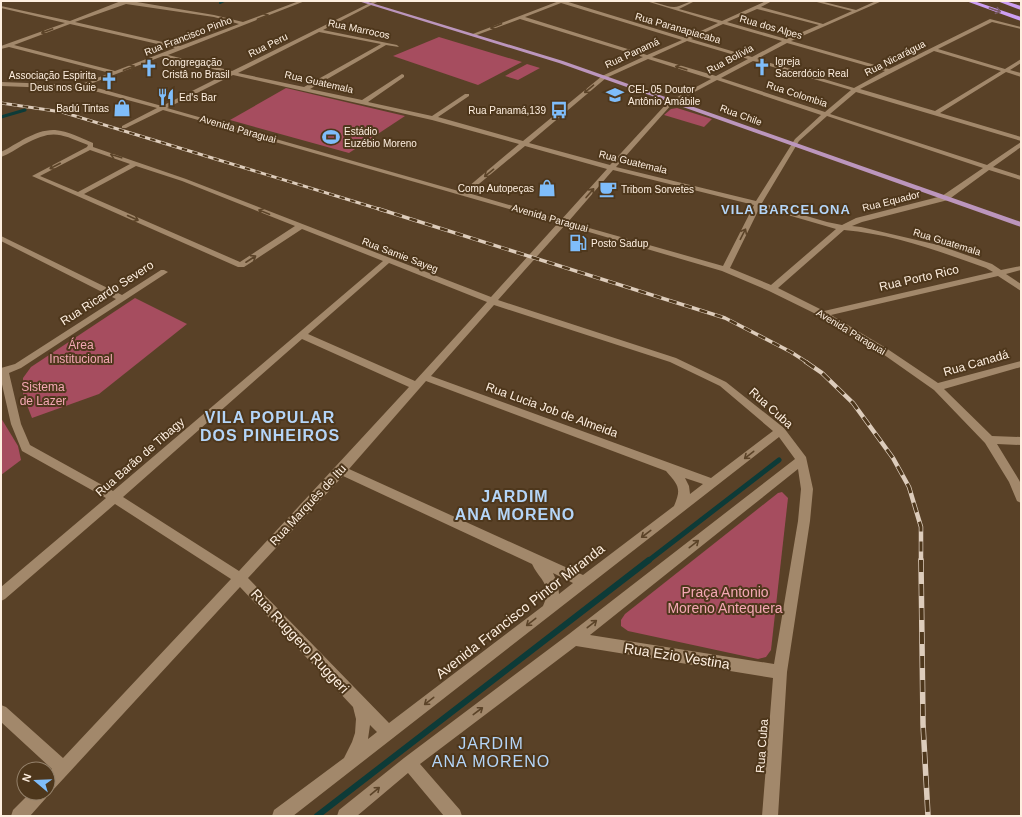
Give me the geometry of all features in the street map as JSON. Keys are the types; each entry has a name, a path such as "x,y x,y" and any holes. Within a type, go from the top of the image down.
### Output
{"highway":[{"path":"969,1 1021,19"},
{"path":"998,2 1021,8"},
{"path":"998,2 1021,12"}],"main road":[{"name":"Rua Chile","path":"360,1 561,62 1021,225"}],"street":[{"path":"114,1 214,16 245,24"},
{"name":"Rua Francisco Pinho","path":"79,87 304,1"},
{"name":"Rua Peru","path":"124,128 377,1"},
{"path":"472,35 562,1"},
{"name":"Rua Paranapiacaba","path":"562,1 687,40 1021,139"},
{"name":"Rua dos Alpes","path":"648,1 890,71"},
{"path":"674,9 693,1"},
{"name":"Rua Panamá","path":"463,194 604,78 770,1"},
{"path":"815,1 856,11"},
{"name":"Rua Bolívia","path":"564,222 672,101 786,40 880,1"},
{"path":"1,48 126,2"},
{"path":"1,6 181,48"},
{"path":"756,7 823,25"},
{"name":"Rua Colombia","path":"520,17 715,78 1021,178"},
{"name":"Rua Nicarágua","path":"725,269 758,204 793,144 825,114 856,89 994,19 1021,28"},
{"name":"Rua Marrocos","path":"318,30 397,46"},
{"path":"1,43 115,73"},
{"path":"305,89 385,44"},
{"path":"934,49 1021,75"},
{"name":"Rua Guatemala","path":"163,54 233,72 433,118 612,168 758,204 824,224 842,228 861,229 912,240 989,266 1021,288"},
{"path":"936,113 1021,61"},
{"path":"364,102 402,76"},
{"name":"Avenida Paraguai","path":"1,84 79,87 99,90 725,269 772,289 823,314 883,350 938,387 989,440 1014,480 1021,498"},
{"path":"433,118 467,95"},
{"name":"Rua Samie Sayeg","path":"1,155 39,136 51,132 58,132 91,144 90,148 184,180 492,301"},
{"name":"Rua Equador","path":"772,289 842,228 859,220 945,198 1021,144"},
{"path":"90,148 34,176 79,194 241,265 300,226"},
{"path":"79,194 137,163"},
{"name":"Rua Marquês de Itu","path":"56,776 341,470 564,222"},
{"path":"1,238 122,299"},
{"name":"Rua Barão de Tibagy","path":"1,595 386,260"},
{"name":"Rua Porto Rico","path":"823,314 1021,268"},
{"name":"Rua Ricardo Severo","path":"2,371 18,366 164,272"},
{"name":"Rua Cuba","path":"492,301 673,360 723,384 780,431 802,460 807,489 804,521 780,672 770,816"},
{"path":"301,335 416,386"},
{"name":"Rua Canadá","path":"938,387 1021,364"},
{"name":"Rua Ruggero Ruggeri","path":"2,371 16,424 26,448 113,498 240,578 388,733"},
{"name":"Rua Lucia Job de Almeida","path":"424,377 712,483"},
{"name":"Avenida Francisco Pintor Miranda","path":"280,816 780,431"},
{"path":"989,440 1021,441"},
{"path":"345,816 409,763 574,639 802,460"},
{"path":"670,468 685,487 685,498 678,509"},
{"path":"341,470 583,582"},
{"path":"534,559 546,571 552,585 554,597 548,609"},
{"name":"Rua Ezio Vestina","path":"574,639 780,672"},
{"name":"Rua Ruggero Ruggeri","path":"347,764 355,754 360,742 364,724 364,715 359,704"},
{"path":"1,712 63,769"},
{"path":"409,763 454,816"},
{"path":"19,816 33,801"}],"green space":[{"path":"439,37 522,62 478,85 393,56"},
{"path":"527,64 540,68 518,80 505,76"},
{"name":"Estádio Euzébio Moreno","path":"286,88 405,116 349,153 230,120"},
{"path":"677,108 712,119 704,127 664,115 671,109"},
{"path":"135,298 187,324 99,394 32,418 23,395 23,378 31,367"},
{"path":"1,418 18,446 21,460 1,475"},
{"name":"Praça Antonio Moreno Antequera","path":"782,492 788,498 771,650 766,657 758,659 628,631 621,626 621,620 625,614 778,493"}],"waterway":[{"path":"220,3 224,1"},
{"path":"1,117 25,110"},
{"path":"648,561 779,460"},
{"path":"317,816 649,560"}],"railway":[{"path":"1,103 62,112 382,210"},
{"path":"379,209 725,318 791,352 808,363"},
{"path":"806,362 822,373 853,403 893,458 909,487 921,527 921,560"},
{"path":"921,560 923,724 928,816"}],"place":[{"name":"Igreja Sacerdócio Real","path":"762,67"},
{"name":"Congregação Cristâ no Brasil","path":"149,68"},
{"name":"Associação Espirita Deus nos Guie","path":"109,81"},
{"name":"CEI- 05 Doutor Antônio Amábile","path":"615,95"},
{"name":"Ed's Bar","path":"166,97"},
{"name":"Badú Tintas","path":"122,108"},
{"name":"Rua Panamá,139","path":"559,110"},
{"name":"Estádio Euzébio Moreno","path":"331,137"},
{"name":"Comp Autopeças","path":"547,188"},
{"name":"Tribom Sorvetes","path":"608,189"},
{"name":"Posto Sadup","path":"578,243"}],"district":[{"name":"VILA BARCELONA","path":"786,209"},
{"name":"VILA POPULAR DOS PINHEIROS","path":"270,426"},
{"name":"JARDIM ANA MORENO","path":"515,505"},
{"name":"JARDIM ANA MORENO","path":"491,752"}],"park label":[{"name":"Área Institucional","path":"81,352"},
{"name":"Sistema de Lazer","path":"43,394"}]}
